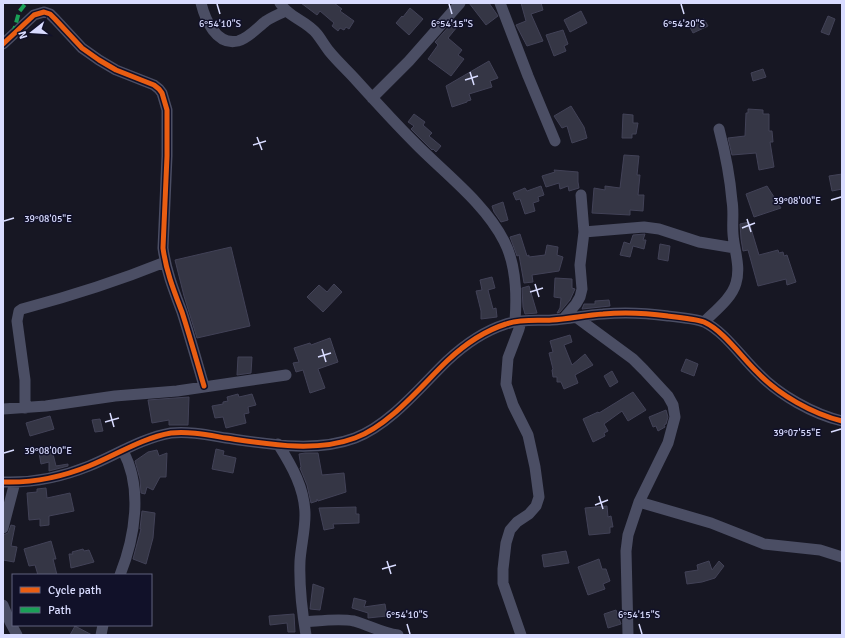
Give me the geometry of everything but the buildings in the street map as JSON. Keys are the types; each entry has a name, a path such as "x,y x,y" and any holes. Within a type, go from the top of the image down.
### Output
{"street":[{"path":"201,3 204,16 210,27 223,39 230,41 239,41 248,36 283,7 308,25 338,62 372,98 415,143 474,200 504,240 510,256 513,272 519,329 508,358 506,384 513,405 528,435 536,473 539,497 536,506 530,514 517,522 510,530 506,543 503,583 521,635"},
{"path":"372,98 404,67 460,3"},
{"path":"500,3 555,142"},
{"path":"3,44 34,15 44,12 50,14 82,48 93,56 116,70 154,85 162,93 167,110 167,156 163,248 165,262 189,334 204,386"},
{"path":"704,322 724,301 736,284 738,266 733,235 732,201 724,148 719,129"},
{"path":"564,318 576,304 582,289 580,265 584,232 580,195"},
{"path":"584,232 644,228 659,229 699,242 735,248"},
{"path":"24,408 25,380 17,321 19,311 132,276 165,262"},
{"path":"3,482 42,480 62,475 87,467 154,437 173,433 194,433 256,442 301,446 319,445 356,438 379,426 409,400 448,360 473,340 500,326 518,321 555,320 564,318 637,313 704,322 728,341 758,373 784,394 821,414 842,421"},
{"path":"576,317 633,359 668,396 673,405 675,417 668,443 639,502 628,535 626,551 628,635"},
{"path":"3,409 24,408 115,396 177,391 286,375"},
{"path":"278,444 296,475 304,502 305,516 300,561 300,588 306,635"},
{"path":"120,574 130,546 134,511 132,473 128,459 123,451"},
{"path":"3,528 15,482"},
{"path":"639,502 711,523 764,544 820,550 842,557"},
{"path":"3,605 12,626"},
{"path":"304,622 351,621 379,631 398,635"},
{"path":"12,626 17,635"}],"marked path":[{"path":"13,34 19,12 26,3"}],"cycle path":[{"path":"3,44 34,15 44,12 50,14 82,48 99,60 116,70 154,85 162,93 167,110 164,256 204,386"},
{"path":"3,482 36,480 68,473 89,466 139,443 160,435 171,433 198,434 274,445 307,446 340,443 368,432 393,415 447,361 467,344 490,330 517,321 558,319 611,313 652,314 686,318 704,322 726,338 752,367 776,389 808,409 842,421"}]}
